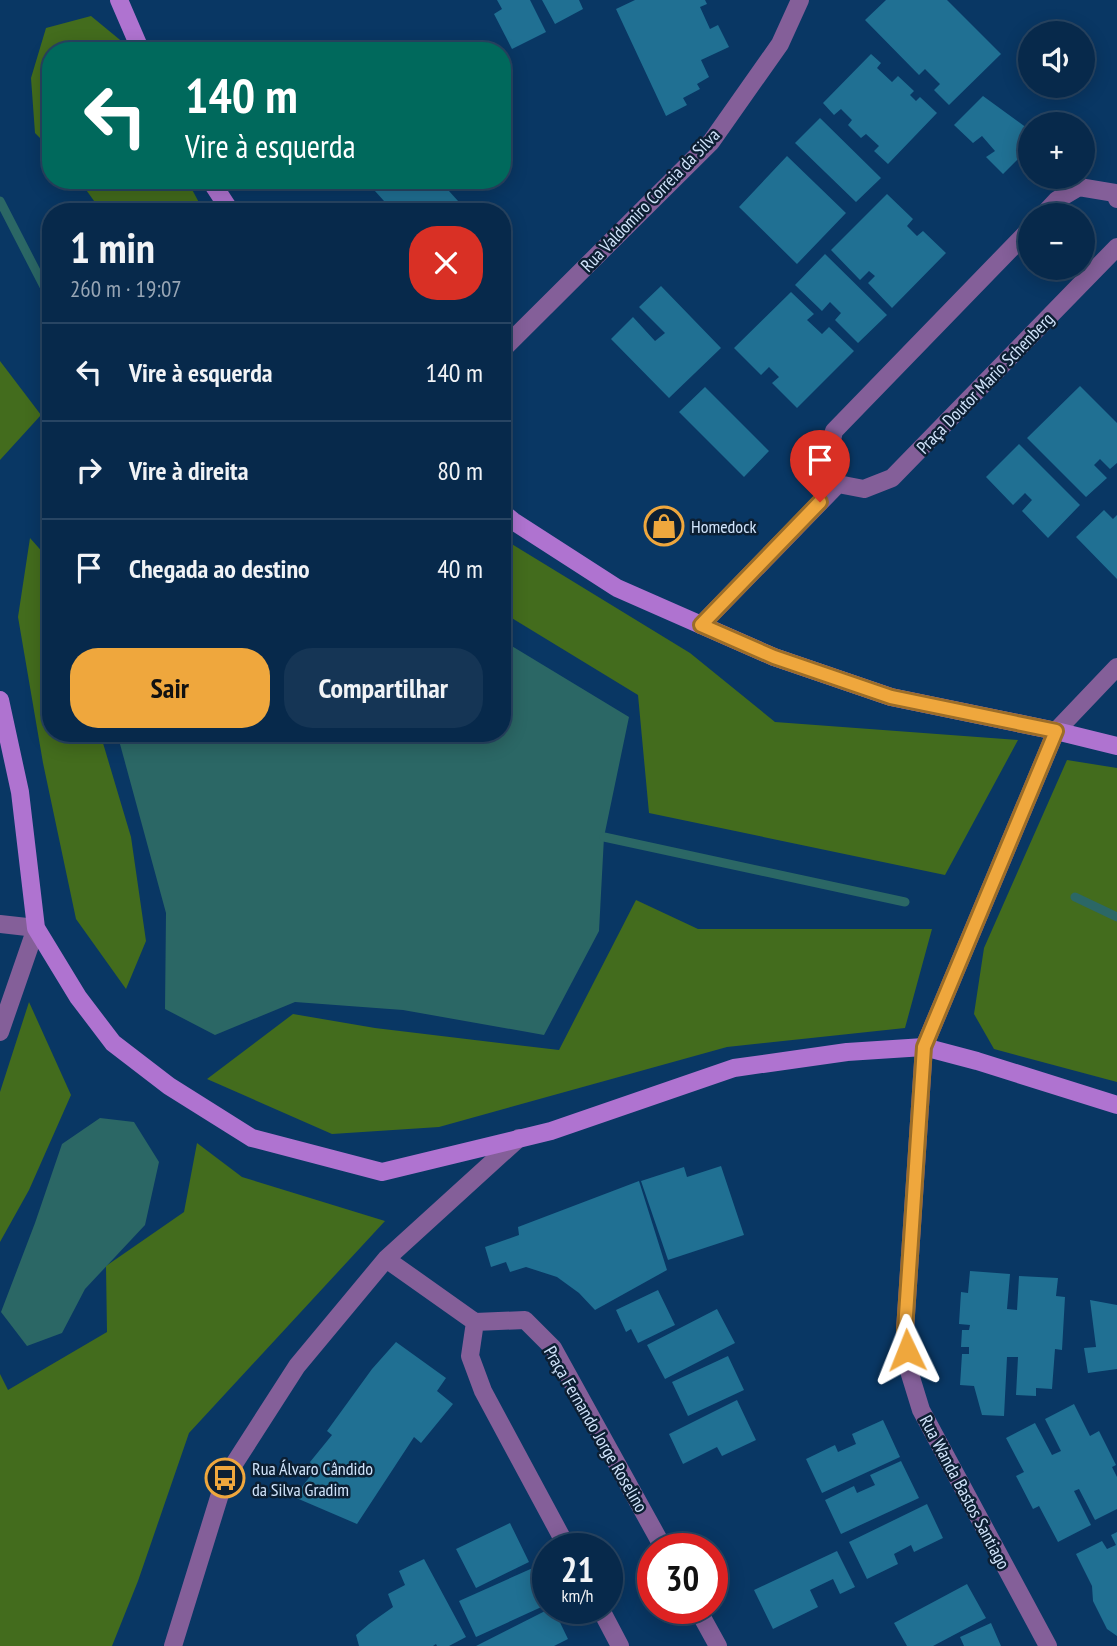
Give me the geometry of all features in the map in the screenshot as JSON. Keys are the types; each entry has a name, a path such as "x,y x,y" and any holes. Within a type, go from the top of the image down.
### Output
{"main road":[{"path":"119,0 137,42"},
{"path":"511,519 617,588 774,657 891,697 1117,746"},
{"path":"0,700 19,792 36,928 78,997 113,1043 169,1086 251,1138 383,1172 551,1130 734,1068 847,1052 924,1047 1117,1105"}],"street":[{"name":"Rua Valdomiro Correia da Silva","path":"511,341 710,142 780,44 800,0"},
{"path":"1055,203 1079,187 1115,193 1117,198"},
{"path":"701,625 838,484 828,458 834,431 1018,241"},
{"name":"Praça Doutor Mario Schenberg","path":"838,484 864,489 892,478 1117,247"},
{"name":"Rua Wanda Bastos Santiago","path":"1048,1646 921,1410 909,1371 905,1330 924,1047 1056,731 1117,667"},
{"path":"0,924 36,928 0,1032"},
{"path":"173,1646 225,1478 297,1366 387,1259 519,1139"},
{"path":"387,1259 475,1322 470,1356 483,1391 559,1533"},
{"name":"Praça Fernando Jorge Roselino","path":"475,1322 525,1320 553,1348 655,1533"},
{"path":"608,1624 620,1646"},
{"path":"706,1624 718,1646"}],"green space":[{"path":"91,16 123,42 42,42 42,140 35,133 31,78 46,28"},
{"path":"85,189 192,189 199,203 96,203"},
{"path":"0,361 41,415 0,460"},
{"path":"30,538 42,552 42,742 103,742 131,837 146,941 126,989 76,919 43,763 18,617"},
{"path":"511,544 690,653 775,722 1018,740 945,875 649,813 638,695 511,617"},
{"path":"1067,760 1117,768 1117,1082 994,1049 974,1014 984,948"},
{"path":"636,900 698,929 932,929 905,1028 727,1047 439,1127 332,1134 207,1079 293,1014 375,1028 559,1050"},
{"path":"29,1002 71,1095 29,1190 0,1242 0,1092"},
{"path":"197,1143 242,1177 385,1221 189,1433 138,1581 112,1646 0,1646 0,1374 8,1390 107,1332 106,1266 184,1212"}],"shaded area":[{"path":"511,645 629,717 604,837 599,931 544,1035 403,1010 295,1002 215,1035 165,1009 166,913 119,742 511,742"},
{"path":"100,1118 134,1122 159,1162 145,1225 85,1289 62,1333 27,1346 1,1312 62,1144"}],"building":[{"path":"497,0 530,0 546,32 512,49 511,42 508,42 494,14 502,9"},
{"path":"542,0 579,0 583,9 555,24"},
{"path":"635,0 705,0 707,4 700,7 710,29 718,25 729,47 701,60 709,77 697,84 700,89 683,98 687,105 666,116 616,9"},
{"path":"886,0 947,0 1001,54 949,105 934,90 940,84 925,69 919,75 865,20"},
{"path":"871,54 881,63 877,68 892,82 898,76 914,91 910,95 916,101 920,97 937,113 888,164 874,151 879,146 866,134 861,138 848,125 852,120 841,109 834,115 823,103"},
{"path":"983,96 1018,122 1018,159 1003,174 986,157 995,151 982,136 973,143 954,125"},
{"path":"820,118 881,178 856,202 795,143"},
{"path":"787,156 846,213 797,264 739,207"},
{"path":"373,189 447,189 460,203 386,203"},
{"path":"887,194 913,219 907,226 917,236 923,231 946,253 892,308 868,283 875,276 869,271 860,280 831,250"},
{"path":"825,254 887,315 858,343 835,320 841,313 830,302 822,311 795,285"},
{"path":"661,286 721,348 669,398 611,339 633,317 655,341 665,333 639,307"},
{"path":"791,292 814,314 807,320 822,334 829,327 854,351 797,408 772,383 779,377 769,367 761,375 734,348"},
{"path":"1080,386 1117,423 1117,463 1110,469 1100,459 1094,465 1107,478 1086,497 1027,438"},
{"path":"705,387 769,451 744,477 679,412"},
{"path":"1019,444 1080,505 1048,538 1022,511 1032,500 1025,493 1013,505 986,477"},
{"path":"1104,510 1113,519 1117,515 1117,579 1076,537"},
{"path":"721,1166 744,1235 668,1260 641,1181 684,1167 687,1177"},
{"path":"639,1181 667,1270 595,1310 579,1293 557,1277 526,1267 510,1272 506,1262 491,1267 485,1247 519,1235 518,1227"},
{"path":"970,1271 1010,1274 1007,1309 1017,1310 1019,1276 1058,1278 1056,1296 1065,1297 1062,1350 1055,1349 1052,1389 1036,1388 1036,1396 1016,1395 1018,1357 1007,1357 1004,1416 982,1415 974,1386 960,1385 962,1354 969,1354 969,1347 961,1347 962,1330 969,1330 970,1325 959,1324 961,1292 968,1293"},
{"path":"658,1290 675,1325 638,1343 631,1329 626,1332 616,1310"},
{"path":"1090,1300 1117,1305 1117,1369 1088,1373 1084,1348 1096,1347"},
{"path":"717,1309 735,1343 665,1379 647,1345"},
{"path":"396,1342 446,1378 437,1391 453,1404 421,1443 414,1437 357,1524 294,1497 315,1470 310,1462 332,1435 327,1431 372,1369"},
{"path":"728,1356 744,1390 688,1416 672,1382"},
{"path":"737,1400 756,1440 722,1456 717,1447 683,1464 669,1434"},
{"path":"1074,1404 1090,1436 1099,1431 1116,1465 1112,1467 1117,1477 1117,1509 1095,1520 1079,1489 1074,1491 1091,1525 1058,1542 1039,1506 1033,1509 1016,1476 1024,1472 1006,1438 1035,1423 1052,1455 1061,1451 1045,1419"},
{"path":"883,1420 900,1457 822,1493 806,1459 835,1445 838,1452 856,1444 852,1434"},
{"path":"901,1461 919,1498 841,1534 825,1500 854,1486 857,1493 875,1485 870,1475"},
{"path":"927,1504 943,1538 914,1552 911,1545 894,1554 898,1564 867,1579 849,1542"},
{"path":"510,1523 529,1562 476,1588 456,1549"},
{"path":"1117,1532 1117,1636 1107,1629 1093,1601 1092,1586 1076,1554 1102,1541 1107,1549 1116,1545 1111,1535"},
{"path":"837,1551 855,1587 840,1594 833,1579 810,1590 818,1607 773,1629 754,1590"},
{"path":"424,1559 466,1637 449,1646 359,1646 356,1635 393,1607 388,1594 405,1585 399,1571"},
{"path":"532,1568 532,1611 476,1637 459,1601"},
{"path":"967,1584 986,1618 933,1646 907,1646 894,1623"},
{"path":"532,1618 532,1624 561,1624 568,1639 554,1646 476,1646"},
{"path":"991,1623 1001,1646 964,1646 960,1637"}],"waterway":[{"path":"0,201 42,283"},
{"path":"604,837 905,902"},
{"path":"1075,897 1117,917"}],"place":[{"name":"Homedock","path":"664,526"},
{"name":"Rua Álvaro Cândido da Silva Gradim","path":"225,1478"}],"route":[{"path":"820,502 701,625 774,657 891,697 1056,731 924,1047 905,1330 907,1350"}]}
